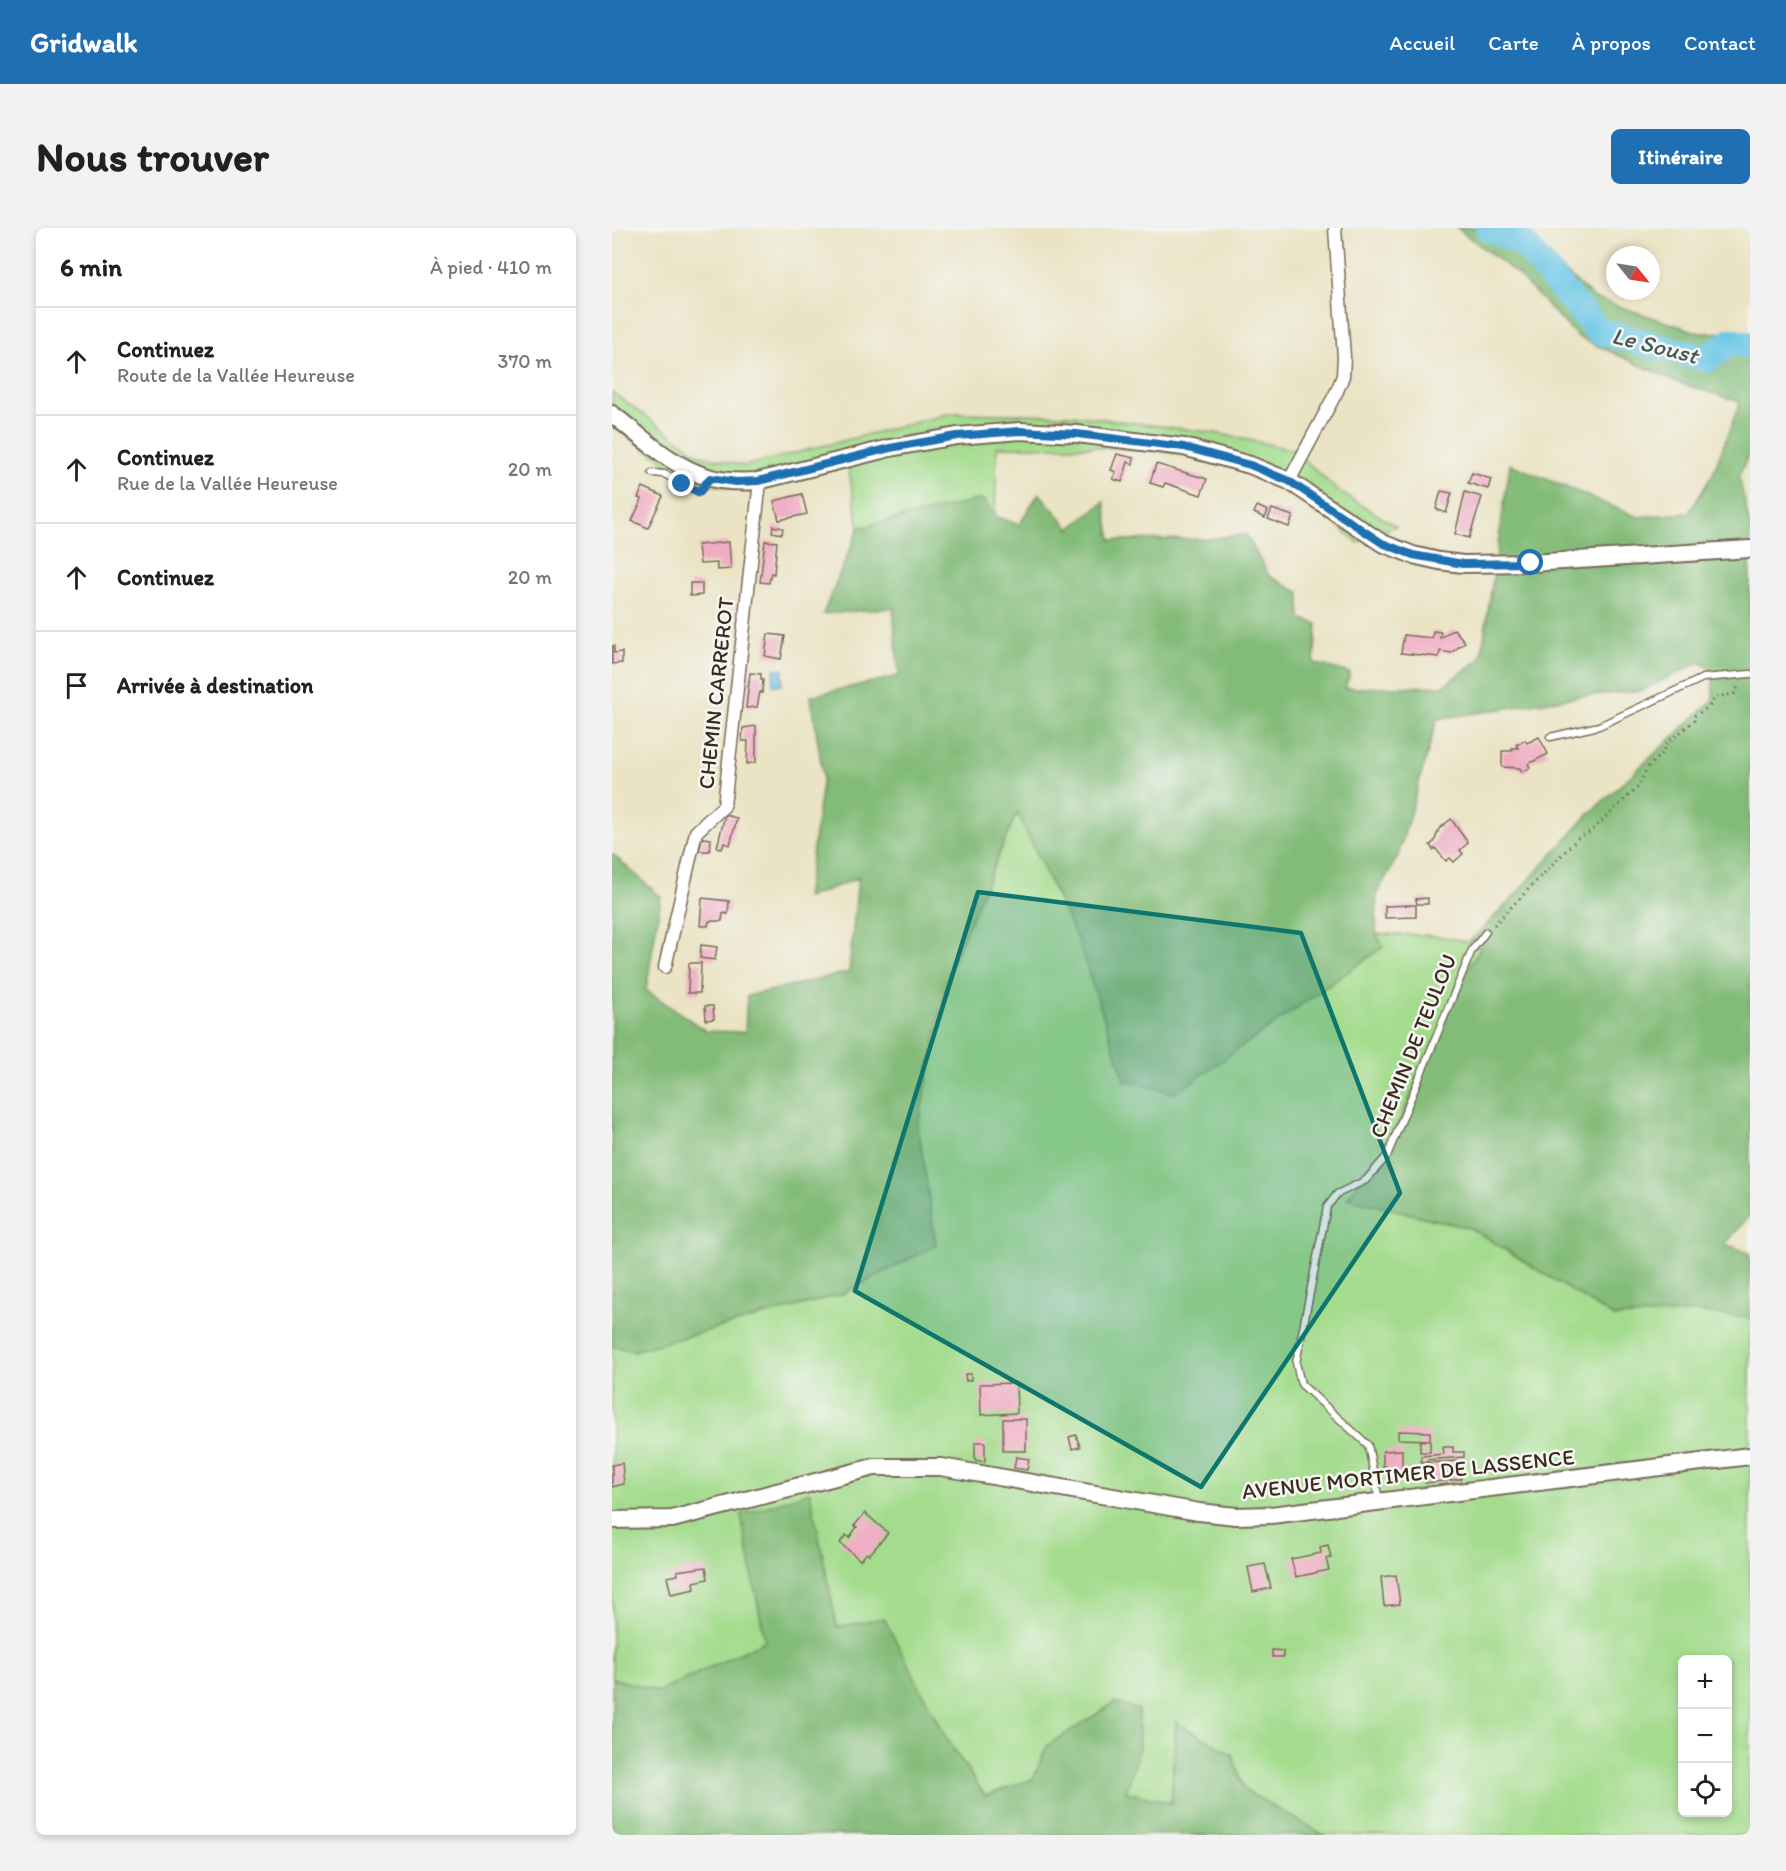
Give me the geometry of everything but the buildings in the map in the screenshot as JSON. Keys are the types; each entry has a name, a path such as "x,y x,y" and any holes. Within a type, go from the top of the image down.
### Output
{"street":[{"path":"1289,481 1337,392 1343,376 1344,357 1335,228"},
{"path":"612,414 681,465 710,478 736,482 758,481 890,448 957,436 1020,431 1077,434 1184,447 1250,465 1289,481 1382,543 1413,555 1439,561 1463,564 1531,563 1750,549"},
{"name":"CHEMIN CARREROT","path":"665,967 696,832 724,806 759,490 758,481"},
{"name":"AVENUE MORTIMER DE LASSENCE","path":"612,1520 672,1519 874,1467 941,1467 1199,1512 1236,1516 1271,1515 1379,1503 1750,1456"}],"lane":[{"path":"652,473 664,474 699,492 710,478"},
{"path":"1551,736 1599,726 1703,678 1748,674"},
{"name":"CHEMIN DE TEULOU","path":"1379,1503 1368,1445 1301,1384 1296,1364 1327,1207 1337,1194 1366,1180 1387,1156 1472,950 1486,932"}],"path":[{"path":"1486,932 1543,877 1578,838 1590,832 1638,787 1648,768 1661,754 1667,743 1695,720 1694,716 1709,707 1715,697 1734,694"}],"highlighted area":[{"path":"978,892 1301,933 1400,1193 1201,1487 855,1291"}],"green space":[{"path":"1457,228 1516,228 1594,298 1700,333 1750,332 1750,451 1739,476 1750,526 1750,1215 1725,1244 1750,1253 1750,1318 1698,1312 1614,1317 1472,1229 1347,1198 1388,1146 1466,971 1481,948 1469,942 1590,813 1713,700 1713,671 1700,662 1641,691 1582,696 1437,719 1398,856 1377,893 1376,934 1383,947 1175,1094 1125,1081 1078,941 1017,812 949,971 918,1126 936,1245 842,1294 633,1351 612,1346 612,854 661,897 646,990 706,1031 745,1032 747,996 849,972 858,878 806,898 823,776 811,696 899,676 893,608 823,614 859,528 982,499 995,516 1019,525 1039,493 1070,529 1104,502 1111,540 1208,539 1246,534 1269,576 1300,593 1300,618 1317,624 1314,663 1350,673 1345,688 1443,686 1481,658 1510,464 1638,517 1689,513 1713,474 1740,402 1679,383 1578,337 1517,274"},
{"path":"612,392 700,455 744,466 952,413 1071,415 1216,433 1294,450 1338,491 1396,526 1358,543 1293,491 1260,475 1224,463 1187,455 1110,448 997,447 995,516 982,499 859,528 848,466 734,489 691,481 612,425"},
{"path":"1017,812 1078,941 1383,947 1376,934 1443,937 1482,947 1466,971 1388,1146 1348,1198 1472,1229 1614,1317 1698,1312 1750,1318 1750,1835 1324,1835 1244,1790 1232,1754 1176,1723 1171,1803 1125,1792 1139,1751 1048,1746 1033,1779 985,1796 945,1736 837,1628 741,1515 765,1641 659,1692 612,1678 612,1346 633,1351 842,1294 936,1245 918,1126 949,971"},
{"path":"810,1492 837,1627 884,1618 945,1736 985,1796 1033,1779 1047,1746 1115,1702 1139,1710 1139,1751 1126,1792 1171,1803 1176,1722 1232,1754 1244,1790 1324,1835 612,1835 612,1678 659,1692 765,1641 741,1515"}],"water":[{"path":"774,669 783,669 782,685 773,685"}],"waterway":[{"name":"Le Soust","path":"1489,228 1523,243 1598,331 1707,359 1732,341 1750,346"}],"route":[{"path":"682,484 699,492 710,478 736,482 758,481 890,448 957,436 1020,431 1077,434 1184,447 1250,465 1289,481 1382,543 1413,555 1463,564 1531,563"}]}
